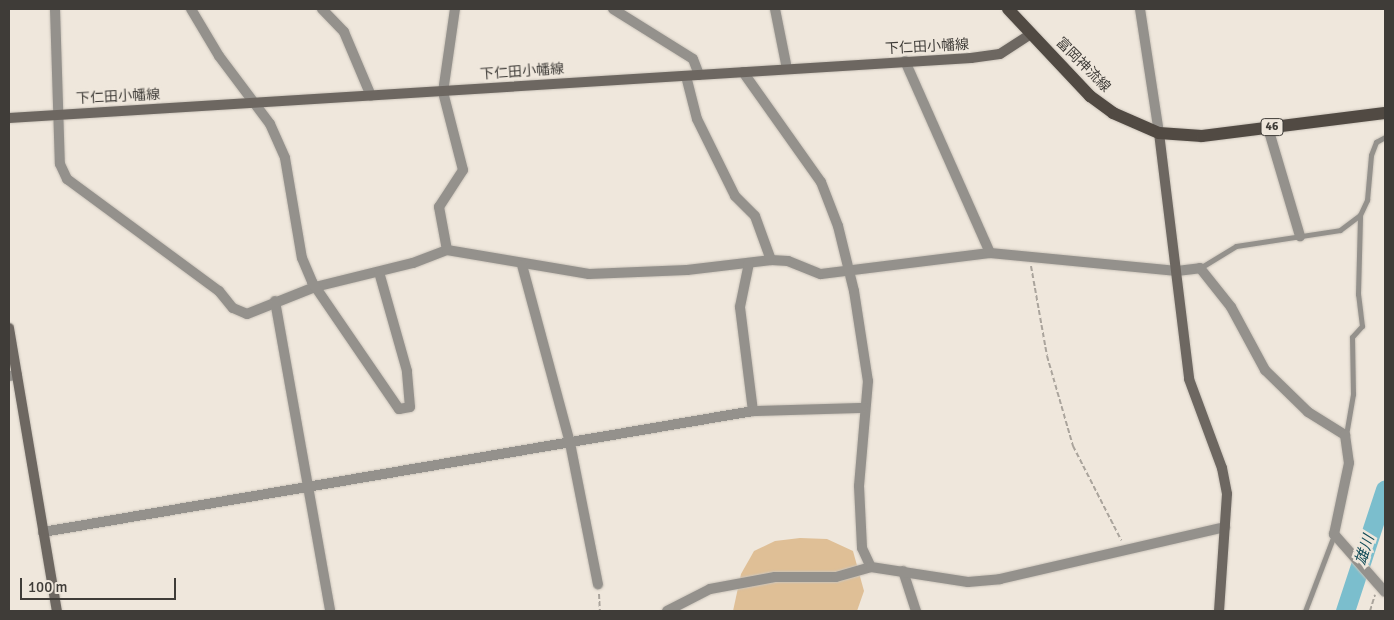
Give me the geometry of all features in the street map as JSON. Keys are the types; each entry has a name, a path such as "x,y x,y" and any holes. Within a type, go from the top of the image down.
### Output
{"main road":[{"name":"富岡神流線","path":"1008,9 1101,105 1159,133 1202,136 1385,113"},
{"name":"下仁田小幡線","path":"9,118 253,105 991,56 1009,50 1031,34"},
{"path":"1159,133 1194,401 1222,468 1227,494 1219,611"},
{"path":"9,328 13,375 57,611"}],"street":[{"path":"55,9 60,164 67,179 219,291 233,308 247,314 275,301 315,287 379,272 447,250 465,250 522,265 590,274 771,260 788,261 821,274 849,269 990,253 1029,254 1177,271 1200,268 1231,307 1265,370 1308,412 1345,435 1349,463 1336,539 1382,588"},
{"path":"191,9 253,105 270,124 285,158 302,258 315,287 399,409 410,407 407,371 379,272"},
{"path":"322,9 344,32 371,96"},
{"path":"447,250 439,207 463,170 443,92 455,9"},
{"path":"613,9 693,59 699,75"},
{"path":"775,9 787,69"},
{"path":"1140,9 1159,133"},
{"path":"905,62 990,253"},
{"path":"743,72 821,182 830,201 849,269 868,381 863,408 862,548 871,567"},
{"path":"686,76 697,119 735,196 755,216 771,260"},
{"path":"1268,128 1300,236"},
{"path":"749,263 740,306 753,411"},
{"path":"522,265 570,443 598,584"},
{"path":"275,301 330,611"},
{"path":"43,532 753,411 863,408"},
{"path":"666,611 710,590 775,577 836,577 871,567 976,581 1225,527"},
{"path":"904,571 916,611"}],"lane":[{"path":"1345,435 1353,394 1352,337 1362,326 1358,294 1360,215 1367,200 1371,154 1376,142 1385,137"},
{"path":"1200,268 1236,246 1340,230 1360,215"},
{"path":"1305,611 1336,539"}],"path":[{"path":"1029,254 1047,356 1073,446 1125,550"},
{"path":"598,584 600,611"},
{"path":"1370,611 1375,595 1382,588"}],"shaded area":[{"path":"800,538 827,539 853,551 864,591 857,611 733,611 741,574 754,551 775,541"}],"waterway":[{"name":"雄川","path":"1345,611 1385,489"}]}
